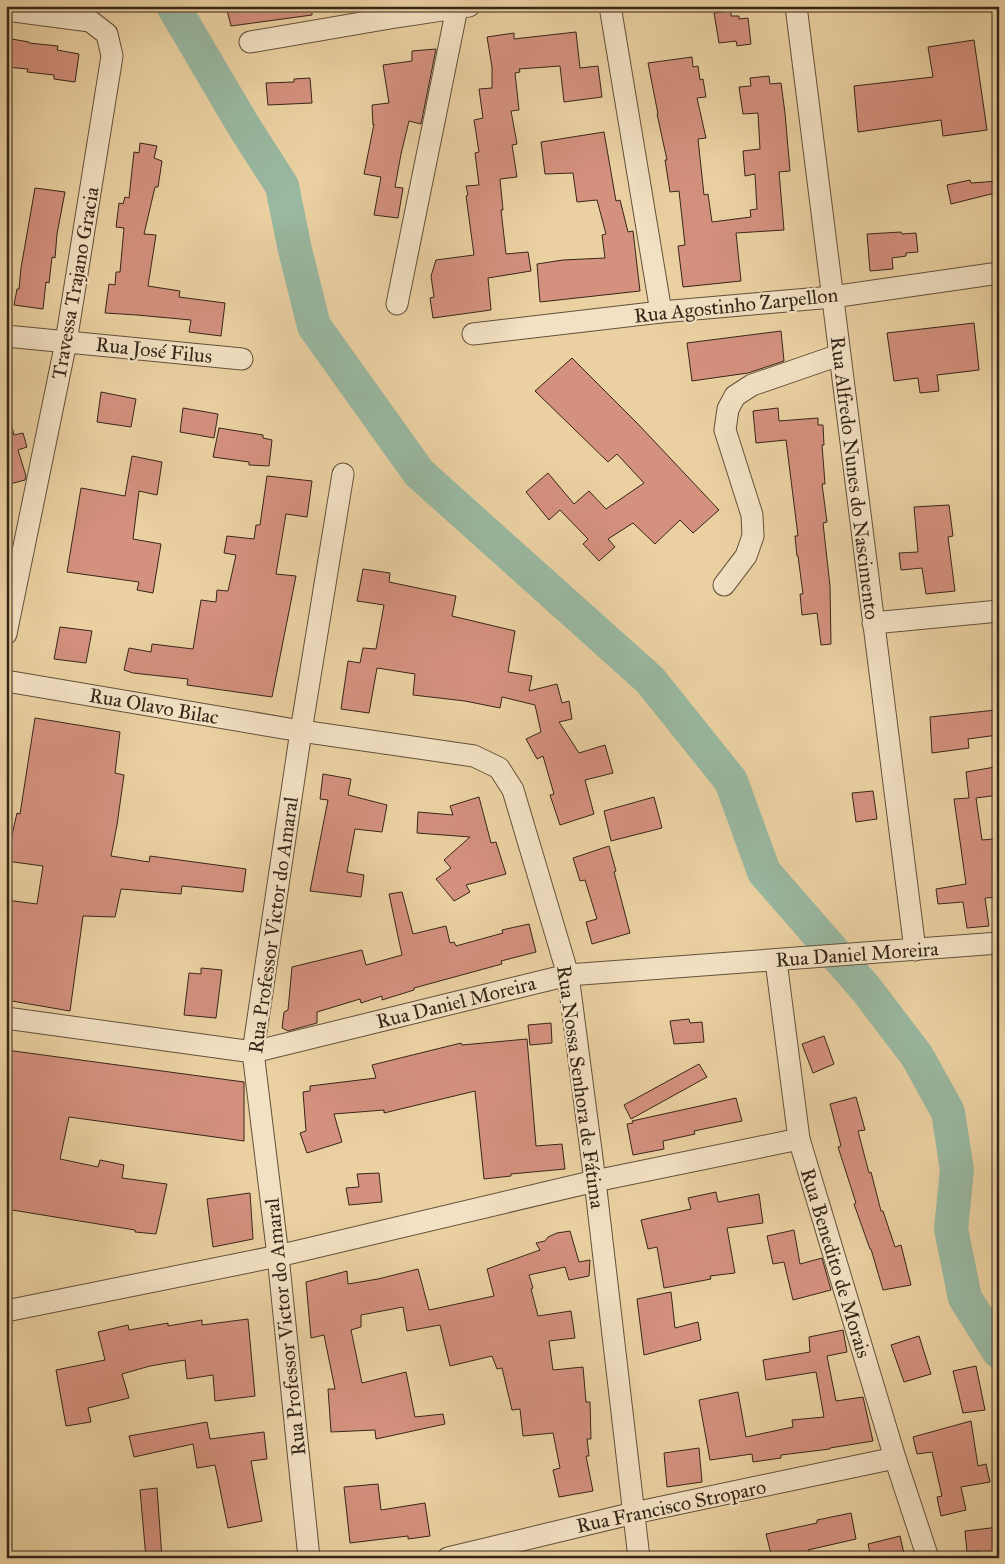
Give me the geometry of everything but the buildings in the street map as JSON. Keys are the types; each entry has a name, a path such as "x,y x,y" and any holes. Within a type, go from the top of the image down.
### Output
{"street":[{"path":"610,6 661,312"},
{"name":"Rua Alfredo Nunes do Nascimento","path":"796,6 914,950"},
{"path":"250,42 385,12 463,7 398,304"},
{"name":"Travessa Trajano Gracia","path":"6,10 90,21 107,34 112,56 66,342 6,634"},
{"name":"Rua Agostinho Zarpellon","path":"473,334 661,312 832,297 999,273"},
{"name":"Rua José Filus","path":"6,336 242,359"},
{"path":"724,585 746,556 753,536 752,515 725,430 728,409 735,396 752,385 839,355"},
{"name":"Rua Professor Victor do Amaral","path":"309,1558 278,1256 253,1052 301,731 343,474"},
{"path":"873,624 999,610"},
{"name":"Rua Olavo Bilac","path":"6,681 301,731"},
{"name":"Rua Nossa Senhora de Fátima","path":"301,731 474,756 499,768 513,790 568,975 595,1181 639,1558"},
{"name":"Rua Daniel Moreira","path":"6,1018 253,1052 568,975 999,943"},
{"name":"Rua Benedito de Morais","path":"776,960 799,1139 895,1458 928,1558"},
{"path":"6,1311 278,1256 595,1181 799,1139"},
{"name":"Rua Francisco Stroparo","path":"448,1558 634,1513 895,1458"}],"waterway":[{"path":"173,6 243,125 282,186 295,250 314,326 419,473 650,680 731,781 764,872 866,989 917,1056 948,1112 957,1170 951,1229 965,1298 999,1352"}]}
